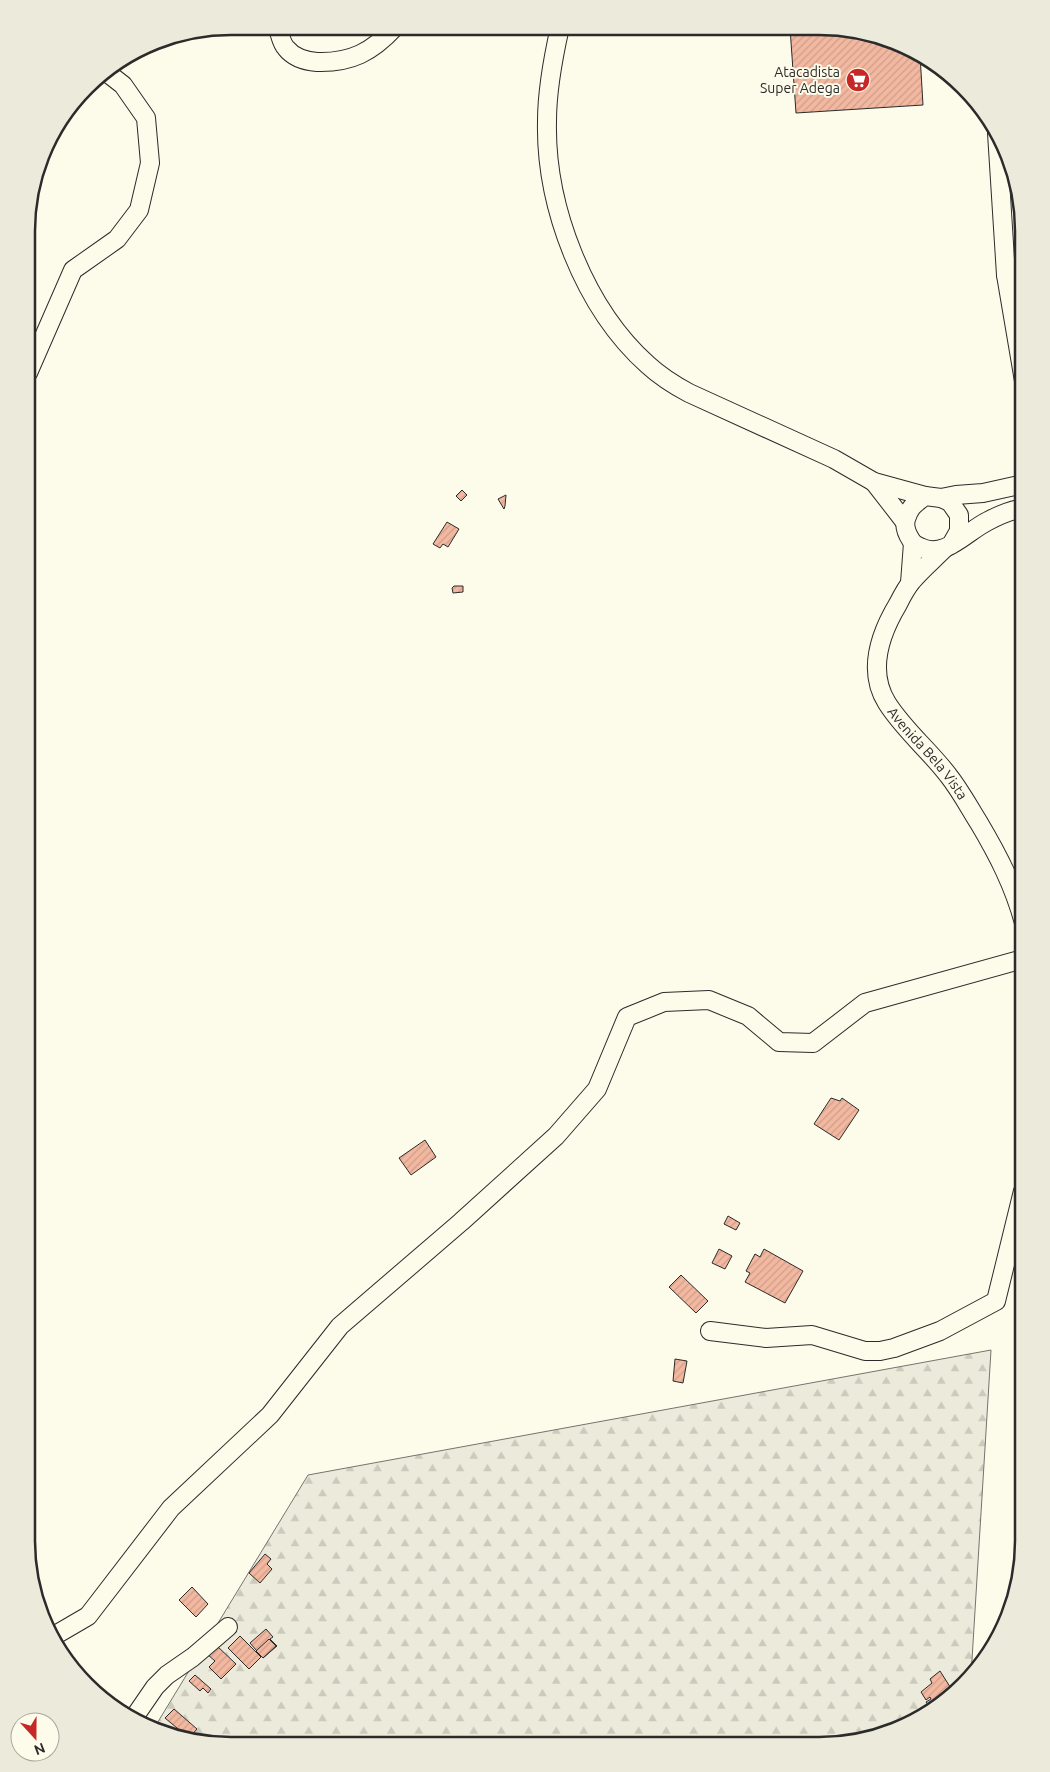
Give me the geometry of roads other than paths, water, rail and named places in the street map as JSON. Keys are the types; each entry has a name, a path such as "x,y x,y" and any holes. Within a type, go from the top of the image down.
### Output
{"street":[{"path":"281,35 284,47 294,57 311,62 332,62 350,59 368,50 388,35"},
{"path":"558,35 552,63 547,122 550,174 560,217 574,256 592,296 632,350 648,366 669,381 722,409 834,459 874,482"},
{"path":"35,357 73,270 117,239 139,210 150,163 146,118 123,86 111,76"},
{"path":"998,152 1006,275 1015,328"},
{"path":"1006,275 1015,274"},
{"name":"Avenida Bela Vista","path":"874,482 950,502 959,515 959,531 947,547 910,583 891,616 878,647 878,686 896,716 948,775 967,802 1001,861 1015,894"},
{"name":"Avenida Bela Vista","path":"874,482 905,522 906,533 913,543 910,583"},
{"path":"905,522 910,508 933,497 984,493 1015,486"},
{"path":"913,543 927,551 947,547 987,521 1015,509"},
{"path":"58,1634 88,1616 171,1508 270,1415 340,1326 461,1222 556,1136 598,1089 627,1017 664,1002 709,1000 748,1016 779,1042 813,1043 865,1003 1015,961"},
{"path":"710,1331 766,1338 812,1335 865,1351 880,1351 894,1348 940,1331 996,1301 1015,1223"},
{"path":"137,1713 155,1687 167,1675 193,1657 228,1627"}],"place":[{"name":"Atacadista Super Adega","path":"858,80"}]}
